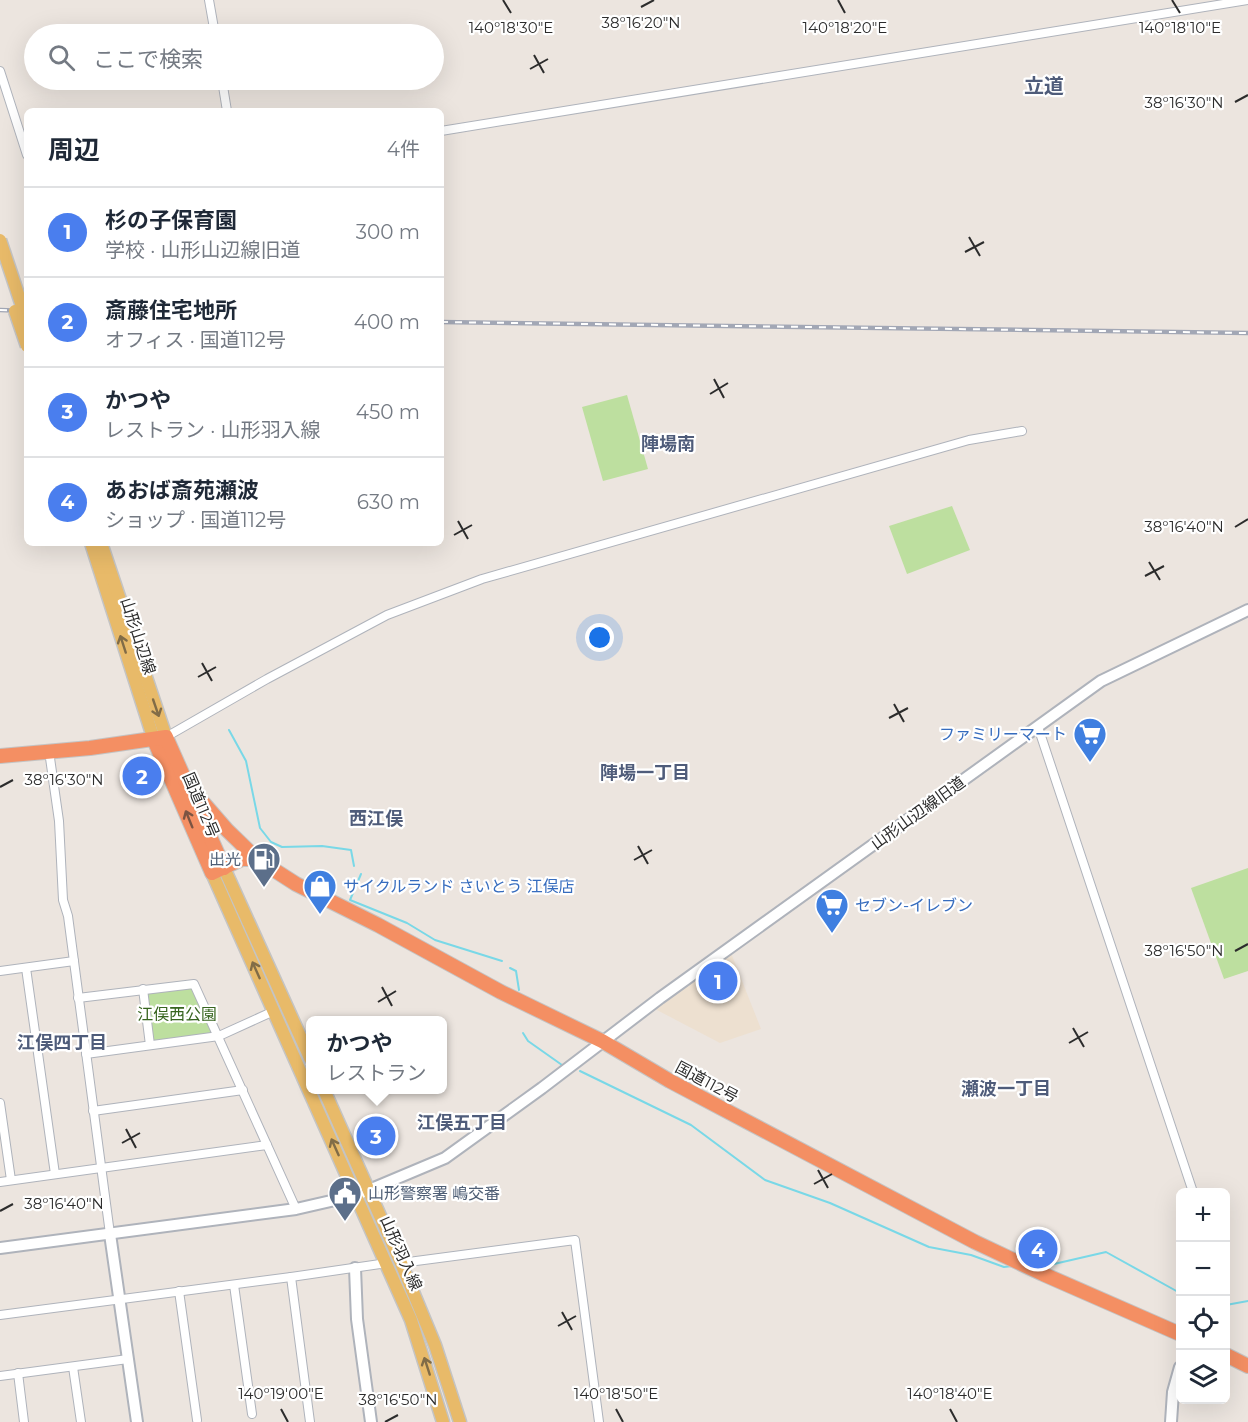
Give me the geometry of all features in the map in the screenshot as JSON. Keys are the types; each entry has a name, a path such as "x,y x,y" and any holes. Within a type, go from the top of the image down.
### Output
{"highway":[{"path":"0,756 160,738"},
{"name":"国道112号","path":"160,738 187,784 227,830 257,859 296,884 378,925 501,992 602,1041 670,1081 975,1242 1176,1332"},
{"name":"国道112号","path":"160,738 218,871"},
{"name":"国道112号","path":"187,784 218,871"},
{"path":"218,871 242,859 257,859"},
{"path":"1230,1357 1248,1366"}],"main road":[{"path":"0,240 24,312"},
{"path":"0,266 24,337"},
{"name":"山形山辺線","path":"92,546 113,596 160,738"},
{"name":"山形山辺線","path":"102,546 113,596"},
{"path":"218,871 306,1051"},
{"name":"山形羽入線","path":"218,871 274,1011 306,1076"},
{"name":"山形羽入線","path":"315,1094 363,1193 401,1263 435,1345 460,1422"},
{"name":"山形羽入線","path":"326,1094 387,1263 411,1320 443,1422"}],"street":[{"path":"209,0 213,24"},
{"path":"444,131 1248,0"},
{"path":"0,71 24,146"},
{"path":"224,90 227,108"},
{"path":"160,738 387,615 445,592 482,579 958,443 1022,432"},
{"name":"山形山辺線旧道","path":"0,1248 296,1209 363,1193 438,1161 459,1149 755,929 1101,681 1248,610"},
{"path":"1038,727 1191,1188"},
{"path":"50,751 59,821 63,900 68,916 137,1422"},
{"path":"0,971 74,961"},
{"path":"26,968 55,1174"},
{"path":"78,998 194,984 296,1209"},
{"path":"143,989 150,1045"},
{"path":"86,1054 219,1036 274,1011"},
{"path":"93,1111 243,1090"},
{"path":"0,1103 11,1180"},
{"path":"0,1182 267,1145"},
{"path":"401,1263 575,1240 599,1422"},
{"path":"0,1315 387,1263"},
{"path":"355,1268 357,1319 371,1422"},
{"path":"291,1277 310,1422"},
{"path":"234,1285 252,1414"},
{"path":"179,1292 197,1420"},
{"path":"0,1376 128,1359"},
{"path":"73,1367 81,1422"},
{"path":"18,1373 24,1422"},
{"path":"1171,1422 1176,1381"}],"shaded area":[{"path":"731,953 761,1029 720,1043 655,1009"}],"green space":[{"path":"627,395 648,469 603,481 582,407"},
{"path":"952,506 970,550 907,574 889,526"},
{"path":"1248,868 1248,971 1224,979 1191,888"},
{"name":"江俣西公園","path":"194,984 219,1036 150,1045 143,989"}],"waterway":[{"path":"229,730 246,761 260,828 271,842 282,847 322,846 351,850 354,866"},
{"path":"361,874 350,900 407,923 435,940 502,961"},
{"path":"510,968 516,971 519,990"},
{"path":"523,1033 528,1041 562,1065"},
{"path":"580,1071 691,1125 765,1180 830,1203 929,1247 971,1255 1004,1267 1012,1266"},
{"path":"1041,1267 1106,1252 1176,1291"},
{"path":"1230,1304 1248,1301"}],"railway":[{"path":"0,310 24,311"},
{"path":"444,322 1248,333"}],"place":[{"name":"ファミリーマート","path":"1090,763"},
{"name":"斎藤住宅地所","path":"142,776"},
{"name":"出光","path":"264,888"},
{"name":"サイクルランド さいとう 江俣店","path":"320,915"},
{"name":"セブン-イレブン","path":"832,934"},
{"name":"杉の子保育園","path":"718,981"},
{"name":"かつや","path":"376,1136"},
{"name":"山形警察署 嶋交番","path":"345,1222"},
{"name":"あおば斎苑瀬波","path":"1038,1249"}],"district":[{"name":"立道","path":"1044,86"},
{"name":"陣場南","path":"668,444"},
{"name":"陣場一丁目","path":"645,773"},
{"name":"西江俣","path":"376,819"},
{"name":"江俣四丁目","path":"62,1043"},
{"name":"瀬波一丁目","path":"1006,1089"},
{"name":"江俣五丁目","path":"462,1123"}]}
